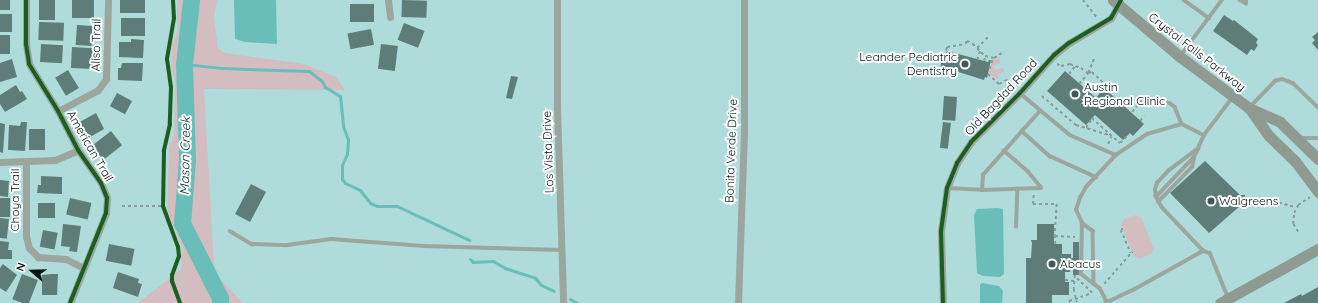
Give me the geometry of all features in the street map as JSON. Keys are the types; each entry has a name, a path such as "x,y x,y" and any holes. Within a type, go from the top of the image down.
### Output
{"main road":[{"name":"Crystal Falls Parkway","path":"1117,2 1179,56 1249,108 1280,122 1318,159"},
{"name":"Crystal Falls Parkway","path":"1249,108 1269,136 1295,162 1315,193"},
{"path":"1226,302 1318,249"}],"street":[{"name":"American Trail","path":"26,0 26,44 28,59 33,71 58,112 78,150 101,183 104,189 107,205 106,213 70,303"},
{"name":"Aliso Trail","path":"58,112 98,90 106,79 108,0"},
{"path":"388,0 390,17"},
{"name":"Los Vista Drive","path":"557,0 557,107 563,303"},
{"name":"Bonita Verde Drive","path":"738,303 744,132 744,0"},
{"name":"Old Bagdad Road","path":"943,303 941,231 947,188 957,163 971,142 1020,93 1054,56 1069,43 1110,18 1117,2"},
{"path":"0,162 55,160 78,150"},
{"name":"Choya Trail","path":"26,162 26,236 29,248 38,257 66,259 84,268"}],"lane":[{"path":"1184,0 1210,18"},
{"path":"1179,56 1210,18 1222,0"},
{"path":"1240,0 1246,4 1246,0"},
{"path":"1249,108 1271,85 1282,79 1293,83 1318,107"},
{"path":"1020,93 1070,135 1116,155"},
{"path":"1158,202 1192,167 1194,157 1204,135 1233,96"},
{"path":"1149,99 1170,103 1175,107 1182,124 1204,135"},
{"path":"982,190 983,175 1040,111"},
{"path":"1182,124 1147,134 1116,155 1086,187 1076,210 1082,223 1081,274 1100,289 1106,303 1133,290 1203,250"},
{"path":"1022,131 1050,156 1096,177"},
{"path":"1296,138 1318,138"},
{"path":"1198,148 1179,162 1157,183 1155,190 1156,197 1158,202 1203,250 1210,254 1226,302"},
{"path":"947,188 982,190 1041,188 1028,172 1004,151"},
{"path":"1156,197 1194,157"},
{"path":"1016,227 1017,189"},
{"path":"1082,223 1093,231 1094,284"},
{"path":"230,231 252,244 287,245 331,239 424,246 562,250"}],"path":[{"path":"1083,0 1097,17"},
{"path":"977,48 988,38"},
{"path":"942,62 947,46 965,44 967,40 985,56 993,58"},
{"path":"977,60 980,51"},
{"path":"989,69 993,58 1002,53"},
{"path":"984,61 985,56"},
{"path":"1079,84 1088,73 1094,58"},
{"path":"1056,64 1075,66 1088,73 1092,72 1106,85"},
{"path":"1069,74 1075,66"},
{"path":"988,74 999,84 1007,80 1010,86"},
{"path":"1042,96 1076,125 1111,136"},
{"path":"1132,112 1145,96"},
{"path":"1140,121 1144,116"},
{"path":"1086,128 1092,118 1120,143 1127,136"},
{"path":"1108,144 1111,136"},
{"path":"1034,189 1033,204 1057,204 1055,244"},
{"path":"1298,232 1293,221 1296,208 1315,193"},
{"path":"1273,201 1296,208"},
{"path":"122,206 163,206"},
{"path":"1100,289 1132,253 1121,230 1123,229"},
{"path":"1055,236 1075,236 1074,242"},
{"path":"1070,303 1069,302 1076,299 1092,293 1076,280 1075,275 1074,281 1076,299 1077,303"},
{"path":"1065,280 1074,281"}],"shaded area":[{"path":"177,0 217,0 214,17 218,48 225,53 304,64 336,77 345,90 204,89 214,266 219,278 243,303 138,303 181,269 182,247 167,212 169,147 174,136 175,84 171,66 172,45 177,33"},
{"path":"999,57 1000,63 993,66 995,70 1003,68 1004,72 997,75 999,80 988,74 993,60"},
{"path":"1136,215 1141,217 1154,249 1151,254 1139,259 1134,256 1121,225 1124,219"}],"water":[{"path":"234,0 276,0 277,44 245,42 235,39"},
{"path":"977,209 1003,209 1004,274 1000,277 983,276 977,273 974,215"},
{"path":"982,283 999,286 1003,291 1002,303 980,303 980,285"}],"building":[{"path":"0,0 10,0 10,10 0,10"},
{"path":"39,0 55,0 55,20 39,20"},
{"path":"72,0 94,0 94,18 72,18"},
{"path":"120,0 145,0 145,13 120,13"},
{"path":"402,0 427,1 426,18 401,17"},
{"path":"350,4 374,4 374,22 350,22"},
{"path":"0,14 12,14 12,32 0,32"},
{"path":"1224,15 1233,21 1234,20 1258,39 1256,43 1258,45 1254,51 1251,49 1247,55 1213,31"},
{"path":"121,18 145,18 145,36 121,36"},
{"path":"39,22 64,23 63,41 38,40"},
{"path":"404,23 425,31 418,48 398,40"},
{"path":"77,25 93,26 92,46 76,45"},
{"path":"371,29 374,45 350,49 347,34"},
{"path":"1318,32 1318,50 1312,43 1315,40 1312,37"},
{"path":"0,35 10,35 10,54 0,54"},
{"path":"131,39 144,40 143,58 119,57 119,42 131,42"},
{"path":"41,44 63,45 62,63 40,62"},
{"path":"381,44 398,46 395,71 378,69"},
{"path":"72,47 94,48 93,69 71,68"},
{"name":"Leander Pediatric Dentistry","path":"947,51 988,62 991,60 987,78 985,77 984,80 949,69 948,72 941,70 941,62 943,62"},
{"path":"12,59 17,77 0,82 0,63"},
{"path":"122,63 143,63 142,81 118,80 118,68 121,68"},
{"path":"68,70 79,88 66,96 55,78"},
{"path":"1065,71 1096,98 1104,88 1144,124 1133,136 1130,133 1123,140 1095,115 1086,125 1047,91"},
{"path":"511,76 518,77 512,99 506,98"},
{"path":"16,85 27,99 5,112 0,104 0,95"},
{"path":"117,93 132,101 125,114 110,106"},
{"path":"944,96 957,97 955,121 942,120"},
{"path":"96,113 104,129 83,141 79,132 82,131 78,123"},
{"path":"21,122 27,122 25,151 8,150 9,125 20,126"},
{"path":"943,122 951,123 948,149 940,148"},
{"path":"0,123 5,124 3,153 0,152"},
{"path":"29,129 45,129 45,150 29,150"},
{"path":"111,131 122,145 103,160 92,146"},
{"name":"Walgreens","path":"1205,161 1240,195 1245,195 1244,206 1240,206 1209,233 1170,193"},
{"path":"41,176 62,177 62,194 37,193 38,185 41,185"},
{"path":"0,180 9,181 8,197 0,196"},
{"path":"251,184 266,192 250,222 235,214"},
{"path":"0,198 10,198 10,217 0,217"},
{"path":"70,198 91,203 88,220 66,215"},
{"path":"38,203 55,203 55,218 38,218"},
{"path":"0,218 9,219 7,239 0,238"},
{"path":"63,224 81,226 77,252 69,251 70,247 61,246"},
{"name":"Abacus","path":"1037,224 1054,224 1054,244 1062,244 1062,254 1071,254 1071,258 1073,258 1073,242 1079,242 1079,275 1073,275 1073,269 1070,269 1070,272 1065,272 1065,282 1069,282 1069,295 1052,295 1052,303 1026,303 1026,258 1031,258 1031,240 1037,240"},
{"path":"43,230 58,233 54,250 40,247"},
{"path":"0,241 9,242 8,250 12,250 12,259 0,259"},
{"path":"109,244 135,249 131,266 106,261"},
{"path":"3,264 17,275 6,292 0,288 0,268"},
{"path":"118,272 139,279 138,283 142,284 138,297 113,288"},
{"path":"22,274 38,280 29,303 22,303 12,299"},
{"path":"58,274 57,295 42,295 42,275"},
{"path":"1318,287 1318,303 1284,303 1301,294 1302,296"}],"waterway":[{"name":"Mason Creek","path":"191,0 184,64 187,160 182,223 220,298 220,303"},
{"path":"184,64 221,68 309,71 322,81 325,87 340,96 343,126 348,140 347,154 342,165 342,179 345,183 360,190 370,203 377,206 397,206 469,240"},
{"path":"470,259 473,262 493,261 505,268 535,278 541,285 554,291"},
{"path":"570,299 577,303"}],"cycle path":[{"path":"26,0 26,44 29,64 58,111 78,150 101,183 107,198 106,213 70,303"},
{"path":"173,0 174,18 167,59 171,87 170,124 164,151 163,206 178,247 179,256 172,275 172,281 180,303"},
{"path":"943,303 941,231 947,188 957,163 971,142 1020,93 1054,55 1069,43 1111,18 1121,0"}],"place":[{"name":"Leander Pediatric Dentistry","path":"965,64"},
{"name":"Austin Regional Clinic","path":"1075,94"},
{"name":"Walgreens","path":"1211,201"},
{"name":"Abacus","path":"1052,264"}]}
